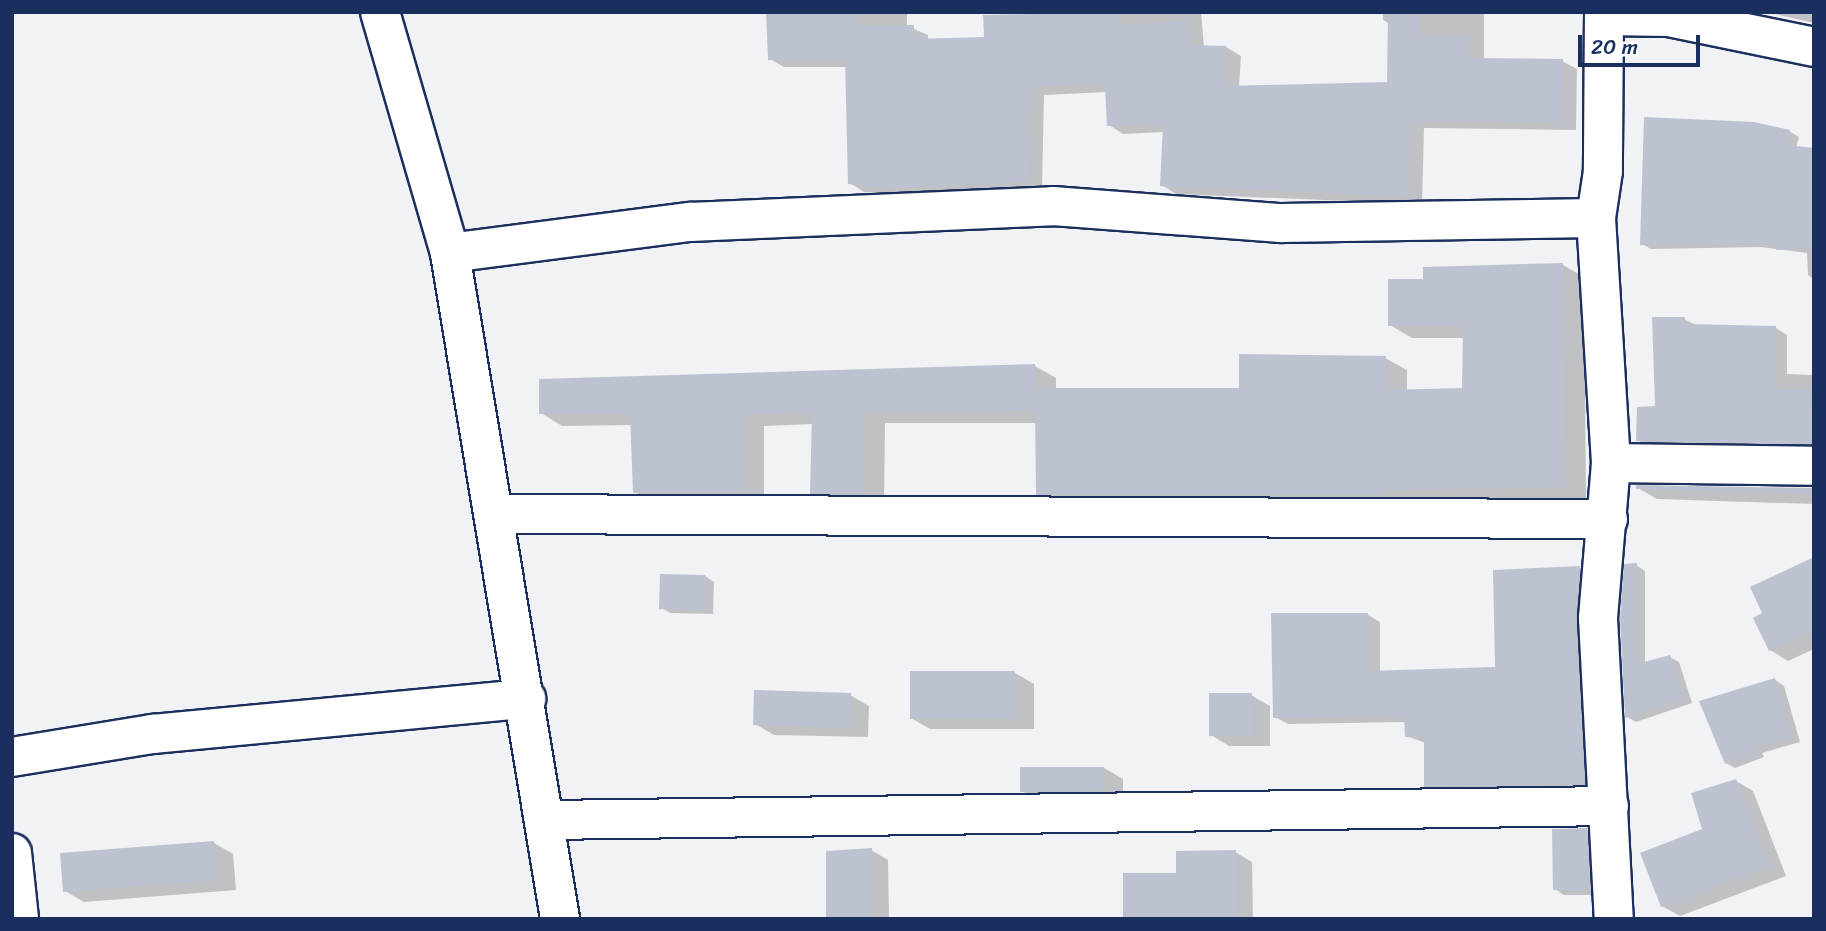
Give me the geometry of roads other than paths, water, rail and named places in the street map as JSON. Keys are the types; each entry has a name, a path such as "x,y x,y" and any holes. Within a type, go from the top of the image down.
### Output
{"street":[{"path":"380,12 450,253 526,699 560,919"},
{"path":"1614,919 1598,618 1611,463 1596,218 1603,171 1604,14 1668,17 1814,47"},
{"path":"450,253 690,222 1053,206 1281,223 1596,218"},
{"path":"1611,463 1814,466"},
{"path":"495,514 1608,520"},
{"path":"12,757 153,734 526,699"},
{"path":"545,820 1609,806"},
{"path":"12,853 19,919"}]}
